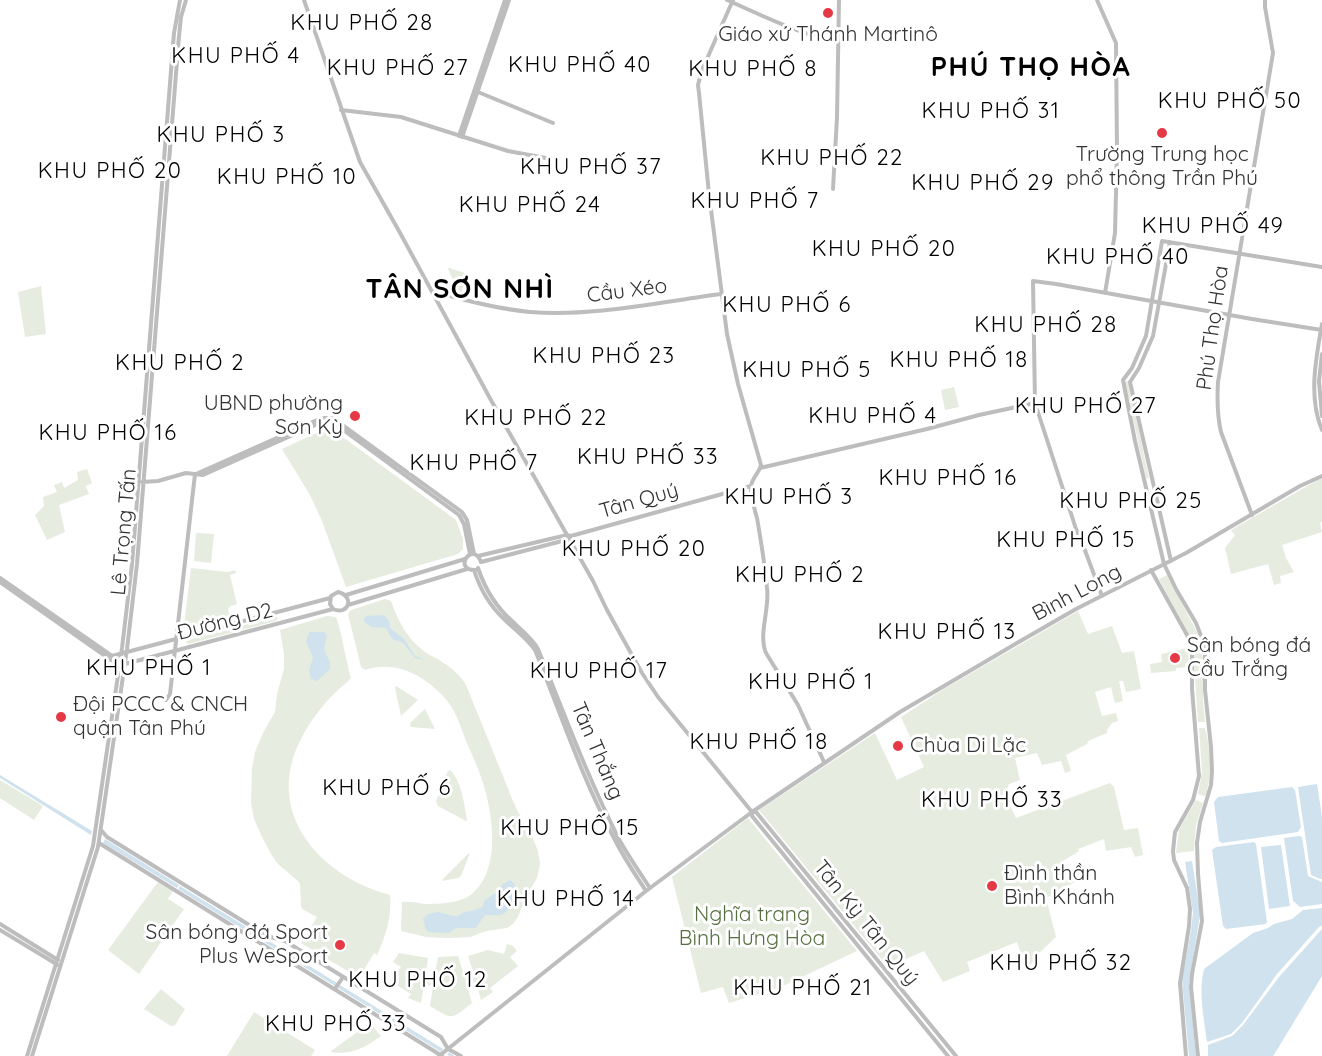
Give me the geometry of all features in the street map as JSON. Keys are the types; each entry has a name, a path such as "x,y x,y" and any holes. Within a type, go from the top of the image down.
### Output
{"street":[{"name":"Lê Trọng Tấn","path":"32,1056 101,830 137,564 173,40 180,0"},
{"name":"Lê Trọng Tấn","path":"141,482 179,36 186,0"},
{"name":"Tân Kỳ Tân Quý","path":"304,0 360,162 574,546 642,673 658,697 752,812 752,816 948,1056"},
{"path":"460,137 507,0"},
{"path":"727,0 807,34 838,42"},
{"path":"833,189 839,0"},
{"path":"1097,0 1116,43 1115,233 1105,293"},
{"name":"Phú Thọ Hòa","path":"1252,515 1221,432 1217,404 1218,382 1273,53 1264,7 1265,0"},
{"path":"733,1 702,69 698,85 727,334 738,384 760,459 760,468 751,486 768,591 764,650 798,705 824,762"},
{"path":"476,91 554,123"},
{"path":"341,110 401,117 508,152 551,159"},
{"path":"1198,1056 1191,991 1202,917 1197,874 1197,843 1212,771 1205,690 1205,646 1196,623 1164,564 1123,380 1132,368 1146,336 1162,241 1322,267"},
{"path":"1170,242 1153,336 1139,368 1130,381 1171,561"},
{"path":"1102,596 1069,508 1035,402 1033,281 1321,330"},
{"name":"Cầu Xéo","path":"431,290 461,300 516,310 558,313 617,309 722,294"},
{"path":"1322,324 1317,372 1322,416"},
{"path":"1322,354 1314,388 1317,416 1322,430"},
{"path":"760,468 1035,402"},
{"path":"141,482 158,481 186,473 203,475 311,425 336,419 462,512 467,520 474,555 481,562"},
{"path":"166,700 170,694 176,650 195,474"},
{"name":"Bình Long","path":"443,1053 648,890 752,812 900,712 1076,609 1171,561 1300,486 1322,476"},
{"name":"Tân Quý","path":"569,537 751,486"},
{"path":"555,538 561,526"},
{"path":"569,537 562,542 481,562 476,569 467,568 347,605 342,610 333,609 330,604 330,598 338,592 346,596 474,555 569,537"},
{"path":"562,542 574,546"},
{"path":"465,559 467,568"},
{"name":"Tân Thắng","path":"476,569 483,592 490,603 502,618 533,646 616,843 648,890"},
{"path":"1151,570 1187,635 1192,656 1192,689 1199,776 1193,800 1175,832 1173,852 1187,888 1190,909 1180,983 1186,1056"},
{"path":"0,578 112,656 124,654"},
{"path":"0,582 111,660 122,664"},
{"path":"346,596 347,605"},
{"name":"Đường D2","path":"124,654 330,598"},
{"name":"Đường D2","path":"122,664 333,609"},
{"name":"Lê Trọng Tấn","path":"97,841 97,824 111,744"},
{"name":"Tân Kỳ Tân Quý","path":"752,812 756,812 956,1056"},
{"path":"97,824 107,837 178,887 443,1053 461,1056"},
{"path":"97,841 267,936 285,942 441,1037 456,1042"},
{"path":"0,924 59,963"},
{"path":"0,930 59,963"},
{"name":"Lê Trọng Tấn","path":"27,1056 59,963"},
{"path":"337,987 343,977"},
{"path":"441,1037 443,1053"}],"green space":[{"path":"449,268 465,273 467,276 461,293 459,293"},
{"path":"41,286 46,334 25,337 18,292"},
{"path":"1128,381 1149,478 1146,478 1125,382"},
{"path":"954,387 959,407 945,410 941,390"},
{"path":"329,427 456,520 463,539 463,549 458,554 346,587 310,495 282,449"},
{"path":"87,469 92,483 86,486 89,494 59,505 65,532 47,540 35,515 44,506 43,497 57,492 54,485 62,482 64,488 78,480 77,472"},
{"path":"1322,478 1322,522 1320,523 1322,532 1282,545 1294,572 1280,576 1281,583 1274,585 1268,564 1231,574 1225,548 1235,535 1231,530"},
{"path":"196,533 214,534 211,563 194,561"},
{"path":"191,568 228,572 235,570 236,573 230,575 237,604 228,609 230,619 189,629 184,625"},
{"path":"1167,575 1199,636 1203,659 1194,660 1193,643 1159,579"},
{"path":"385,599 391,601 408,636 427,653 452,669 466,685 512,799 538,851 540,864 537,878 518,917 507,928 486,931 470,937 448,938 426,937 401,931 402,902 444,903 463,899 473,893 488,870 492,825 480,772 457,717 447,701 426,681 407,671 387,667 365,670 361,667 348,614 351,610"},
{"name":"Nghĩa trang Bình Hưng Hòa","path":"1078,611 1088,634 1112,626 1122,653 1134,651 1141,689 1126,692 1123,681 1119,681 1123,701 1115,703 1111,687 1095,692 1102,716 1116,713 1118,721 1112,723 1107,733 1088,741 1087,744 1066,755 1071,771 1065,773 1061,761 1042,765 1037,753 1015,758 1020,780 1009,784 1005,795 1016,818 1110,783 1114,787 1124,830 1138,828 1143,855 1135,857 1131,847 1106,851 1104,839 1078,849 1079,851 1063,861 1075,882 1046,898 1056,937 1035,957 1036,962 1025,966 1017,942 967,962 970,971 943,982 924,951 888,967 759,810 875,733 897,780 924,767 901,717 944,689"},
{"path":"327,616 336,617 351,678 322,707 301,739 291,766 289,792 294,815 305,837 321,857 341,873 364,886 390,895 388,925 383,940 377,955 374,953 359,978 301,943 317,917 302,909 300,884 278,864 271,854 254,819 251,803 255,752 275,712 284,669 280,630"},
{"path":"278,618 276,621 188,644 186,642 188,640"},
{"name":"Sân bóng đá Cầu Trắng","path":"1188,648 1189,667 1176,668 1176,671 1151,673 1150,664 1162,662 1161,654"},
{"path":"1194,664 1203,664 1205,722 1198,722"},
{"path":"396,686 418,700 401,716 395,688"},
{"path":"425,709 435,729 411,727 411,722"},
{"path":"1199,728 1205,728 1210,753 1209,779 1204,796 1198,794 1202,772"},
{"path":"450,770 460,787 466,821 438,806 436,801"},
{"path":"0,780 43,806 34,820 0,798"},
{"path":"1196,800 1203,803 1196,825 1194,851 1176,853 1179,830"},
{"name":"Nghĩa trang Bình Hưng Hòa","path":"748,818 857,951 781,987 729,1003 723,987 701,993 672,877"},
{"path":"470,853 461,876 442,881 468,854"},
{"path":"158,882 173,891 168,899 184,909 139,974 108,950"},
{"path":"507,944 513,946 517,951 510,957 518,966 490,988 493,992 481,1000 476,982 467,985 472,1003 456,1015 448,1016 430,1006 433,986 424,985 421,1003 408,998 411,994 392,982 401,967 393,962 399,953 428,958 425,978 434,980 438,957 458,956 465,978 474,975 468,956 488,950 504,954"},
{"path":"161,989 185,1009 175,1025 171,1026 144,1009"},
{"path":"254,1012 315,1050 311,1056 227,1056"},
{"path":"370,1023 381,1036 358,1050 345,1053 331,1052 331,1051"}],"water":[{"path":"384,615 389,621 390,628 403,638 415,656 425,660 415,658 403,643 392,639 386,628 371,627 364,620 367,616"},
{"path":"309,632 324,632 327,635 324,649 330,669 317,681 311,679 309,670 313,658 306,641"},
{"path":"0,775 92,831 91,835 0,778"},
{"path":"1317,784 1322,817 1322,879 1311,875 1298,787"},
{"path":"1292,787 1295,790 1301,827 1298,832 1222,843 1219,841 1214,802 1218,797"},
{"path":"1302,837 1308,876 1322,882 1322,904 1300,907 1293,901 1284,838"},
{"path":"105,839 179,885 177,888 103,843"},
{"path":"1254,842 1267,922 1266,924 1226,929 1223,926 1212,850 1216,847"},
{"path":"1281,845 1290,906 1269,909 1261,847"},
{"path":"1192,861 1200,915 1189,983 1196,1056 1189,1056 1182,980 1193,913 1185,862"},
{"path":"510,880 517,894 513,905 505,913 485,915 476,928 457,928 448,933 426,930 423,919 428,914 438,912 458,916 475,910 482,907 485,900"},
{"path":"180,886 337,983 335,986 178,889"},
{"path":"1322,908 1322,926 1277,974 1242,1023 1231,1034 1207,1042 1202,996 1204,969 1253,933 1292,919 1303,910"},
{"path":"1322,929 1322,976 1273,1056 1208,1056 1208,1045 1232,1036 1243,1025 1279,977"},
{"path":"340,985 443,1049 441,1052 338,988"}],"place":[{"name":"Giáo xứ Thánh Martinô","path":"828,13"},
{"name":"Trường Trung học phổ thông Trần Phú","path":"1162,133"},
{"name":"UBND phường Sơn Kỳ","path":"355,416"},
{"name":"Sân bóng đá Cầu Trắng","path":"1175,658"},
{"name":"Đội PCCC & CNCH quận Tân Phú","path":"61,717"},
{"name":"Chùa Di Lặc","path":"898,746"},
{"name":"Đình thần Bình Khánh","path":"992,886"},
{"name":"Sân bóng đá Sport Plus WeSport","path":"340,945"}],"district":[{"name":"KHU PHỐ 28","path":"362,23"},
{"name":"KHU PHỐ 4","path":"236,56"},
{"name":"KHU PHỐ 40","path":"580,65"},
{"name":"KHU PHỐ 27","path":"398,68"},
{"name":"PHÚ THỌ HÒA","path":"1031,68"},
{"name":"KHU PHỐ 8","path":"753,69"},
{"name":"KHU PHỐ 50","path":"1230,101"},
{"name":"KHU PHỐ 31","path":"991,111"},
{"name":"KHU PHỐ 3","path":"221,135"},
{"name":"KHU PHỐ 22","path":"832,158"},
{"name":"KHU PHỐ 37","path":"591,167"},
{"name":"KHU PHỐ 20","path":"110,171"},
{"name":"KHU PHỐ 10","path":"287,177"},
{"name":"KHU PHỐ 29","path":"983,183"},
{"name":"KHU PHỐ 7","path":"755,201"},
{"name":"KHU PHỐ 24","path":"530,205"},
{"name":"KHU PHỐ 49","path":"1213,226"},
{"name":"KHU PHỐ 20","path":"884,249"},
{"name":"KHU PHỐ 40","path":"1118,257"},
{"name":"TÂN SƠN NHÌ","path":"460,290"},
{"name":"KHU PHỐ 6","path":"787,305"},
{"name":"KHU PHỐ 28","path":"1046,325"},
{"name":"KHU PHỐ 23","path":"604,356"},
{"name":"KHU PHỐ 18","path":"959,360"},
{"name":"KHU PHỐ 2","path":"180,363"},
{"name":"KHU PHỐ 5","path":"807,370"},
{"name":"KHU PHỐ 27","path":"1086,406"},
{"name":"KHU PHỐ 4","path":"873,416"},
{"name":"KHU PHỐ 22","path":"536,418"},
{"name":"KHU PHỐ 16","path":"108,433"},
{"name":"KHU PHỐ 33","path":"648,457"},
{"name":"KHU PHỐ 7","path":"474,463"},
{"name":"KHU PHỐ 16","path":"948,478"},
{"name":"KHU PHỐ 3","path":"789,497"},
{"name":"KHU PHỐ 25","path":"1131,501"},
{"name":"KHU PHỐ 15","path":"1066,540"},
{"name":"KHU PHỐ 20","path":"634,549"},
{"name":"KHU PHỐ 2","path":"800,575"},
{"name":"KHU PHỐ 13","path":"947,632"},
{"name":"KHU PHỐ 1","path":"149,668"},
{"name":"KHU PHỐ 17","path":"599,671"},
{"name":"KHU PHỐ 1","path":"811,682"},
{"name":"KHU PHỐ 18","path":"759,742"},
{"name":"KHU PHỐ 6","path":"387,788"},
{"name":"KHU PHỐ 33","path":"992,800"},
{"name":"KHU PHỐ 15","path":"570,828"},
{"name":"KHU PHỐ 14","path":"566,899"},
{"name":"KHU PHỐ 32","path":"1061,963"},
{"name":"KHU PHỐ 12","path":"418,980"},
{"name":"KHU PHỐ 21","path":"803,988"},
{"name":"KHU PHỐ 33","path":"336,1024"}]}
